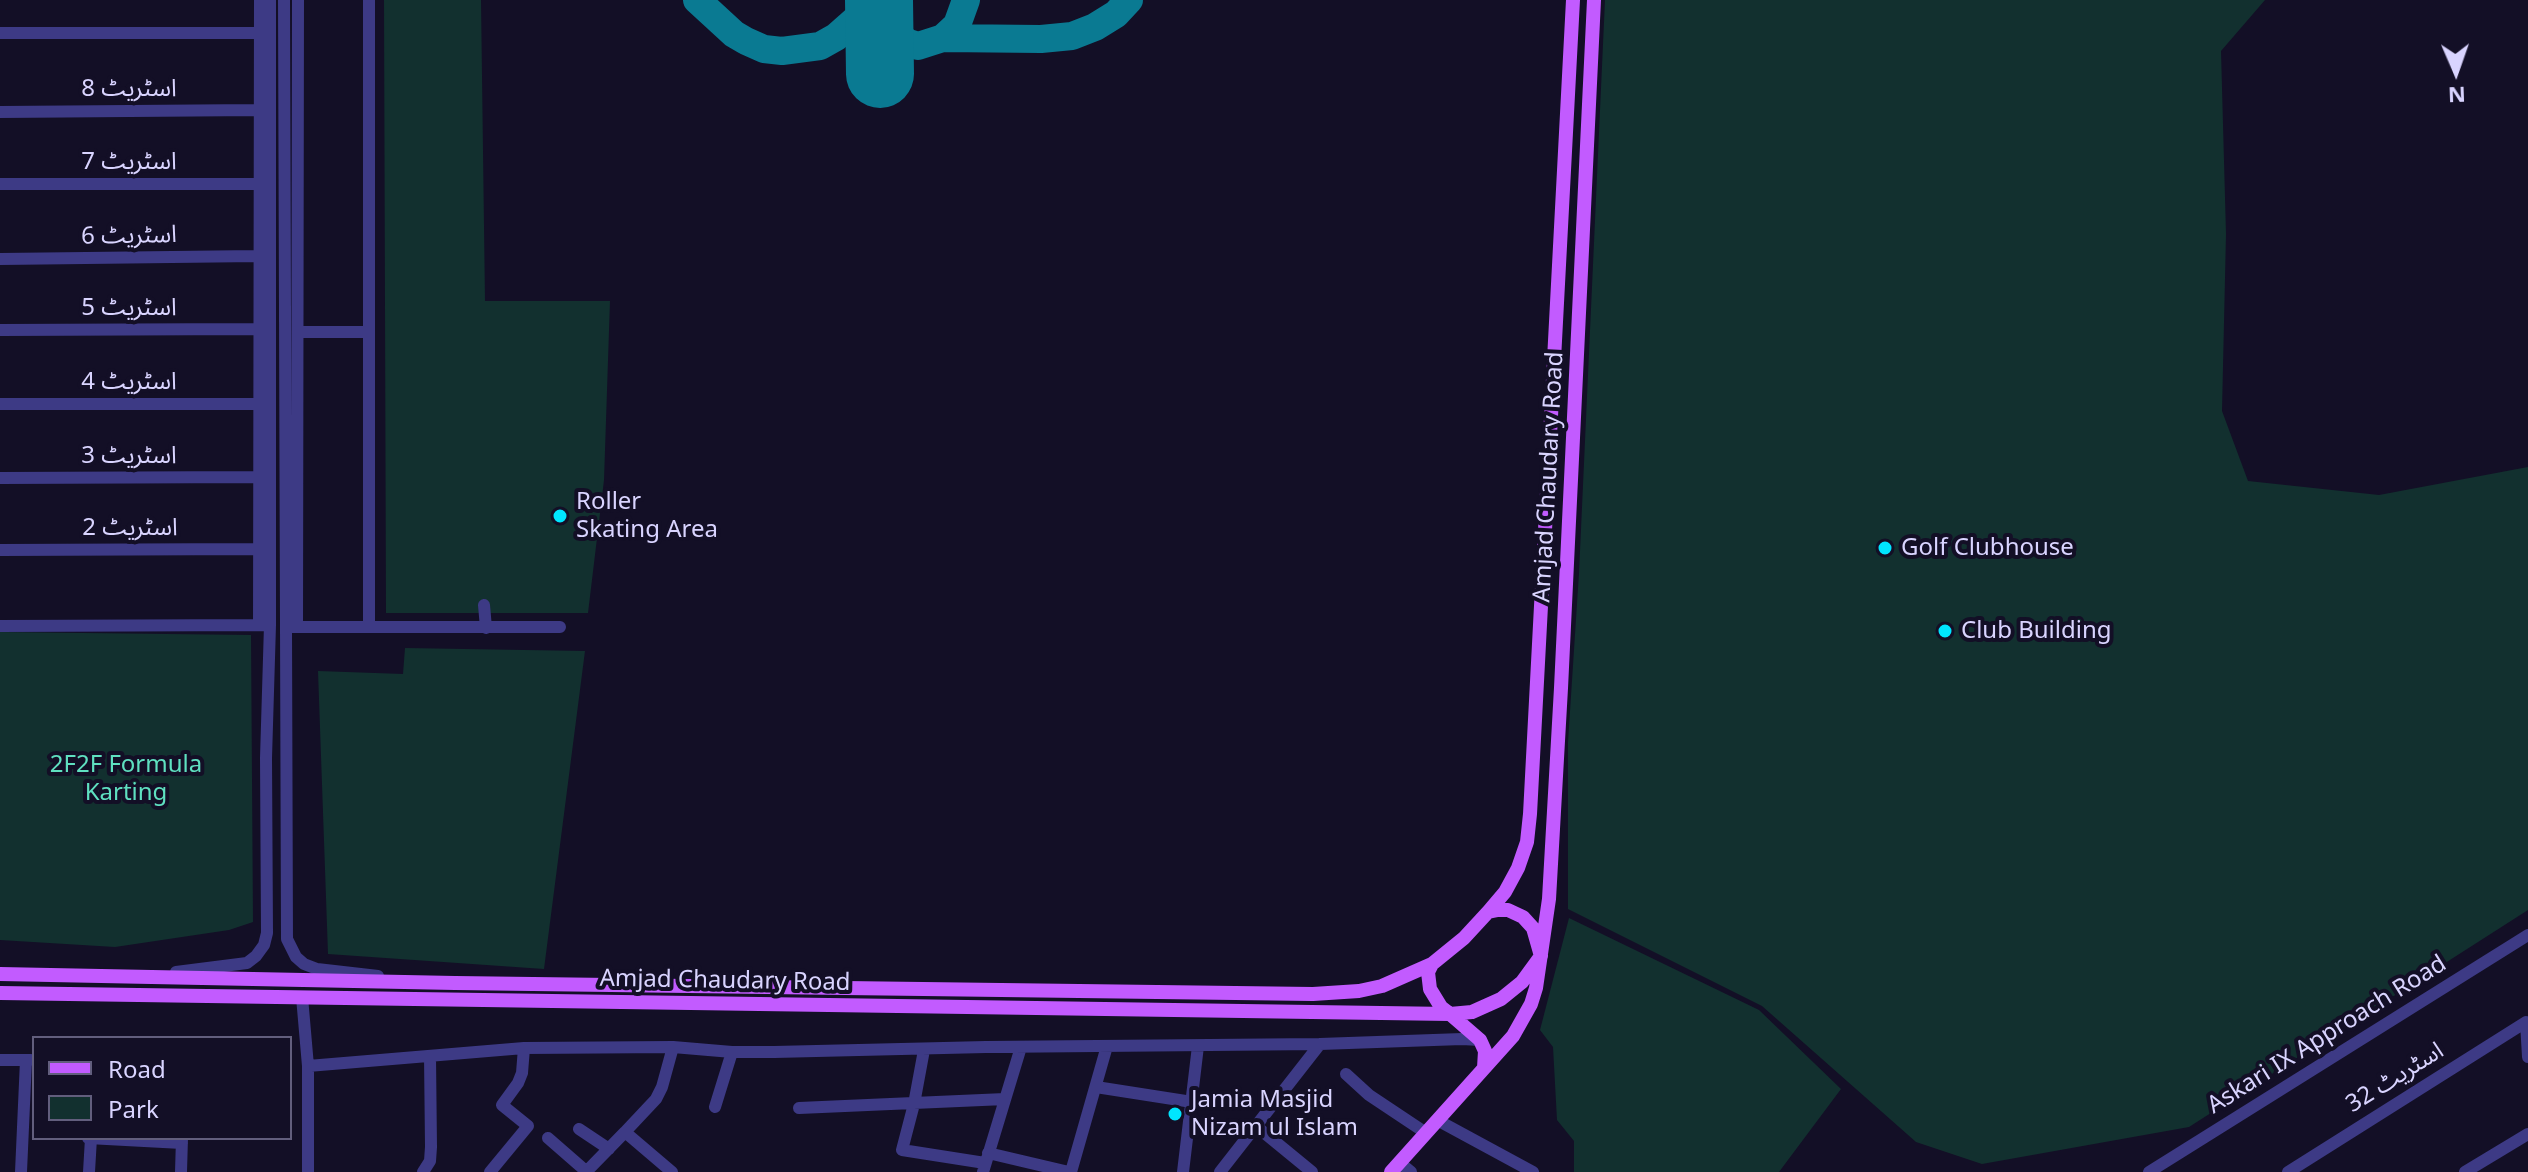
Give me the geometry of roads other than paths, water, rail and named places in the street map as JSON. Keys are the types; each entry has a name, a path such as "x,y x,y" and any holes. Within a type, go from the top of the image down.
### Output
{"main road":[{"name":"Amjad Chaudary Road","path":"1488,912 1505,892 1518,868 1527,842 1530,814 1573,0"},
{"name":"Amjad Chaudary Road","path":"1400,1169 1437,1120 1513,1036 1536,988 1549,899 1594,0"},
{"path":"1450,1014 1472,1012 1501,999 1522,982 1541,956 1533,928 1523,917 1508,910 1488,912 1464,938 1432,964 1428,972 1430,989 1441,1007 1480,1040 1485,1051 1484,1068"},
{"name":"Amjad Chaudary Road","path":"0,974 1313,994 1382,986 1432,964"},
{"name":"Amjad Chaudary Road","path":"5,995 1450,1014"}],"street":[{"path":"109,978 247,963 264,945 267,933 264,625 259,477 260,0"},
{"path":"264,625 270,0"},
{"path":"284,0 292,627"},
{"path":"298,0 298,332 287,939 290,948 304,964 317,969 455,983"},
{"path":"369,0 369,627"},
{"path":"0,33 260,33"},
{"name":"اسٹریٹ 8","path":"0,112 259,110"},
{"name":"اسٹریٹ 7","path":"0,184 259,184"},
{"name":"اسٹریٹ 6","path":"0,259 258,256"},
{"name":"اسٹریٹ 5","path":"0,330 258,329"},
{"path":"298,332 369,332"},
{"name":"اسٹریٹ 4","path":"0,404 259,404"},
{"name":"اسٹریٹ 3","path":"0,478 259,477"},
{"name":"اسٹریٹ 2","path":"0,550 261,549"},
{"path":"484,605 486,628"},
{"path":"0,626 560,627"},
{"name":"Askari IX Approach Road","path":"2149,1172 2528,935"},
{"path":"302,997 308,1172"},
{"name":"اسٹریٹ 32","path":"2288,1172 2526,1022 2528,1057"},
{"path":"292,1059 306,1062 430,1056 524,1048 673,1047 732,1052 1480,1040"},
{"path":"1220,1172 1320,1044"},
{"path":"924,1050 902,1150 1070,1172 1107,1046"},
{"path":"1183,1172 1198,1046"},
{"path":"548,1138 586,1172 656,1099 673,1047"},
{"path":"985,1163 1021,1047"},
{"path":"490,1172 528,1126 502,1105 522,1073 524,1048"},
{"path":"715,1107 732,1052"},
{"path":"423,1172 430,1161 431,1147 430,1056"},
{"path":"0,1060 30,1060 28,1135 21,1172"},
{"path":"1346,1074 1369,1095 1426,1133"},
{"path":"1096,1087 1192,1102"},
{"path":"799,1108 1005,1099"},
{"path":"1437,1120 1533,1172"},
{"path":"1256,1126 1312,1172"},
{"path":"579,1129 609,1149"},
{"path":"625,1132 672,1172"},
{"path":"2465,1172 2528,1134"},
{"path":"89,1140 89,1172"},
{"path":"181,1172 182,1140"}],"place":[{"name":"Roller Skating Area","path":"560,516"},
{"name":"Golf Clubhouse","path":"1885,548"},
{"name":"Club Building","path":"1945,631"},
{"name":"Jamia Masjid Nizam ul Islam","path":"1175,1114"}],"park label":[{"name":"2F2F Formula Karting","path":"126,779"}]}
